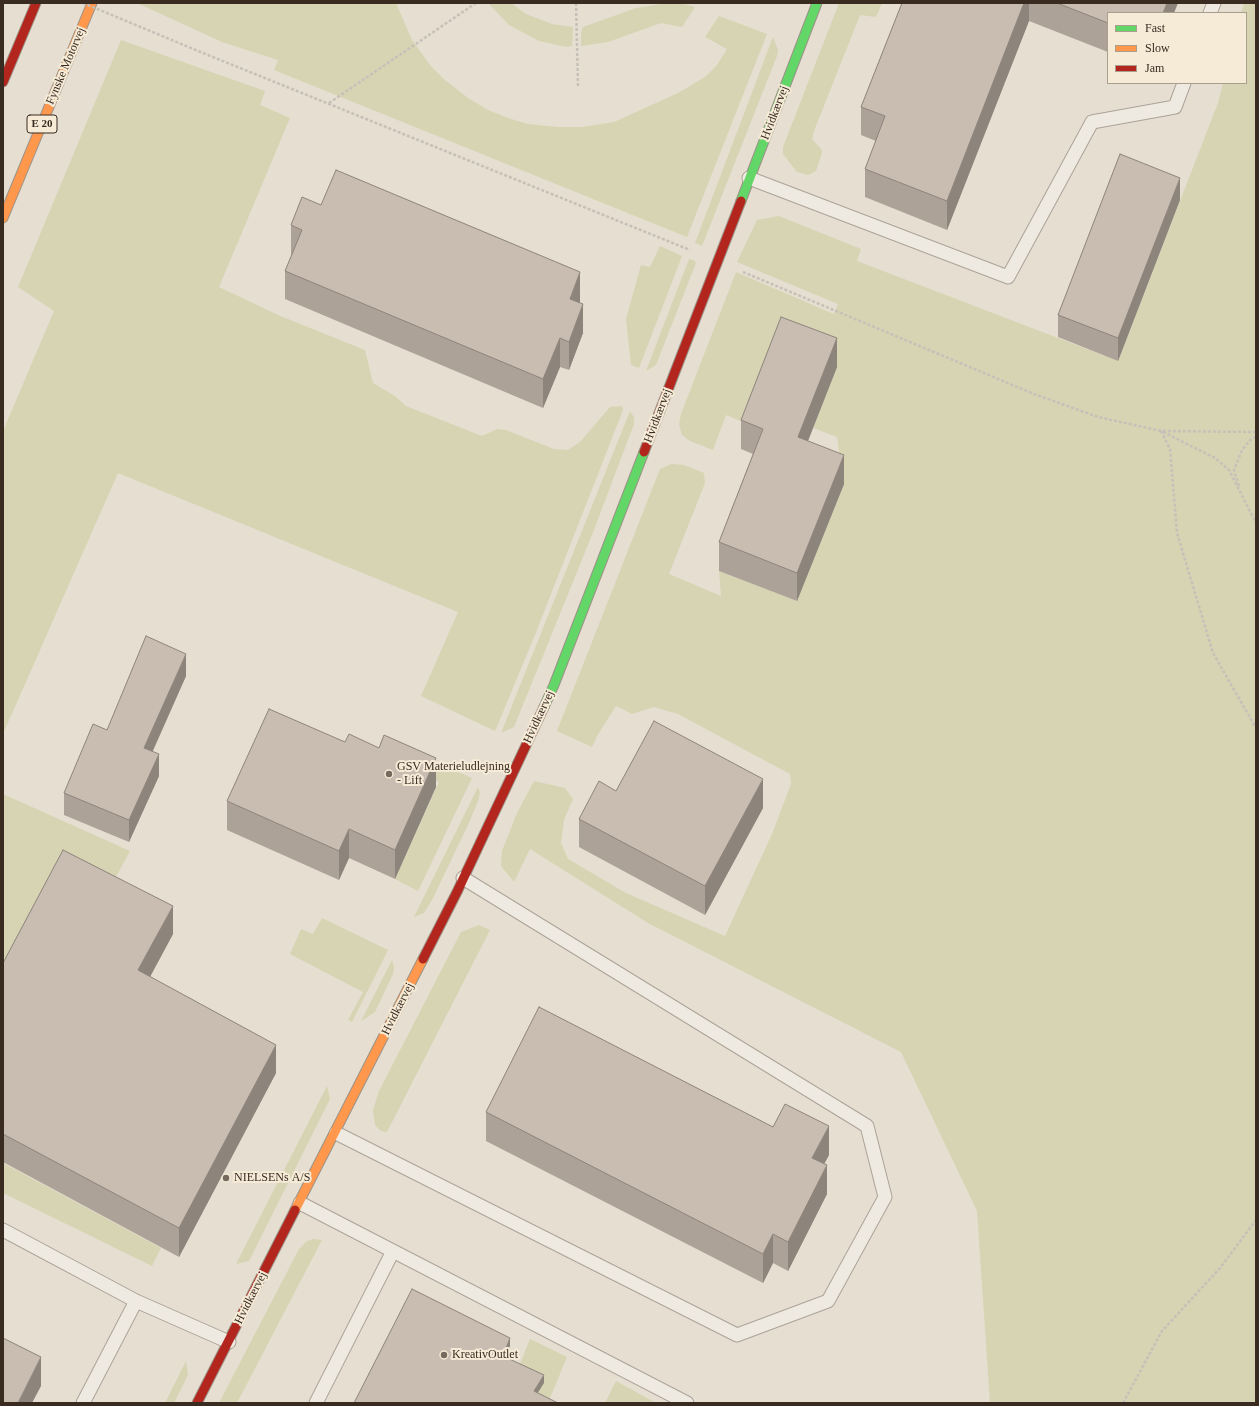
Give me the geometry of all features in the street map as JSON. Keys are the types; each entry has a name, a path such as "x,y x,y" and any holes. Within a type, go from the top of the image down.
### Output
{"main road":[{"path":"3,82 36,3"},
{"name":"Fynske Motorvej","path":"3,218 92,3"},
{"name":"Hvidkærvej","path":"197,1403 336,1133 463,878 554,685 817,3"}],"lane":[{"path":"749,178 1008,276 1092,122 1175,107 1184,84"},
{"path":"336,1133 738,1336 828,1301 885,1197 867,1126 463,878"},
{"path":"300,1203 687,1403"},
{"path":"3,1230 136,1301 229,1342"},
{"path":"316,1403 393,1251"},
{"path":"83,1403 136,1301"}],"path":[{"path":"82,3 717,261 1034,394 1098,417 1161,431 1256,432"},
{"path":"328,103 476,3"},
{"path":"576,3 578,86"},
{"path":"1161,431 1215,458 1229,470 1256,523"},
{"path":"1161,431 1170,449 1178,533 1213,653 1256,728"},
{"path":"1241,491 1234,470 1242,450 1251,439 1256,437"},
{"path":"1124,1403 1162,1331 1220,1268 1256,1220"}],"shaded area":[{"path":"137,3 396,3 412,40 430,65 445,80 468,98 488,110 508,118 528,124 558,127 583,127 614,122 678,93 705,77 717,65 727,49 705,37 719,16 767,34 687,237 274,70 278,60 222,42"},
{"path":"488,3 511,3 526,14 552,24 573,27 572,46 566,47 539,41 509,25"},
{"path":"668,3 680,3 695,7 682,27 661,23 608,42 581,46 581,33 583,27 636,8"},
{"path":"839,3 882,3 876,17 860,15 814,131 812,139 822,150 822,153 816,171 808,175 797,172 783,154 783,147"},
{"path":"1244,3 1256,3 1256,1403 990,1403 977,1211 901,1052 648,923 530,849 514,882 501,866 502,851 517,813 534,781 565,788 573,799 564,820 561,843 568,859 626,893 725,936 772,834 791,784 790,774 678,714 654,707 632,714 616,706 597,736 592,747 557,731 660,469 671,464 684,465 704,473 705,483 669,574 721,596 719,571 797,601 844,484 837,437 813,428 750,425 726,415 713,450 690,441 682,435 679,424 681,414 736,272 834,314 838,304 737,262 757,220 779,216 861,249 857,261 1118,361 1218,103 1223,84 1247,84 1247,12 1241,12"},
{"path":"773,37 778,50 777,56 702,246 695,243"},
{"path":"121,40 265,91 260,105 290,118 219,287 278,315 365,350 373,383 395,396 406,406 482,436 497,429 506,430 554,449 568,450 580,442 610,407 622,406 623,410 535,635 495,731 421,696 458,612 118,473 3,734 3,431 54,311 18,287"},
{"path":"660,246 682,256 639,368 631,365 626,319 641,265 650,267"},
{"path":"689,259 694,260 696,263 656,365 646,371"},
{"path":"630,411 634,417 634,424 592,535 514,727 501,733"},
{"path":"401,747 472,778 418,891 395,879 439,782 410,770"},
{"path":"478,787 480,793 478,801 432,900 424,913 414,917"},
{"path":"3,794 130,851 104,899 3,992"},
{"path":"322,918 388,950 352,1022 348,1020 363,992 290,954 301,929 313,934"},
{"path":"479,925 490,930 387,1132 381,1131 375,1125 373,1110 379,1091 461,932"},
{"path":"392,960 394,967 393,974 375,1012 361,1021"},
{"path":"327,1086 330,1099 249,1261 236,1264"},
{"path":"3,1163 161,1248 152,1266 3,1193"},
{"path":"313,1239 322,1240 237,1403 219,1403 299,1249 307,1241"},
{"path":"530,1339 567,1357 548,1403 534,1399 543,1383 517,1371"},
{"path":"186,1361 188,1375 174,1403 165,1403"},
{"path":"616,1381 656,1403 605,1403"}],"building":[{"path":"902,3 1024,3 947,201 865,169 885,116 861,107"},
{"path":"1057,3 1167,3 1163,12 1107,12 1107,23"},
{"path":"1120,154 1180,178 1118,338 1058,315"},
{"path":"336,170 580,272 570,299 583,304 569,342 560,338 543,379 285,271 302,230 291,225 302,197 321,205"},
{"path":"781,317 837,338 798,437 844,455 797,573 719,542 763,429 741,420"},
{"path":"146,636 186,654 144,748 159,754 129,820 64,793 93,724 107,730"},
{"path":"269,709 345,742 349,734 379,748 384,735 436,758 395,850 349,829 339,851 227,801"},
{"path":"654,721 763,779 705,886 579,819 599,781 616,791"},
{"path":"63,850 173,906 138,970 276,1045 179,1228 3,1134 3,963"},
{"path":"539,1007 773,1127 785,1104 829,1126 812,1158 827,1165 788,1242 773,1234 763,1254 486,1112"},
{"name":"KreativOutlet","path":"412,1289 510,1338 503,1356 544,1375 534,1391 558,1403 354,1403"},
{"path":"3,1338 41,1357 18,1403 3,1403"}],"traffic: fast":[{"path":"741,201 817,3"},
{"path":"544,707 554,685 644,452"}],"traffic: slow":[{"path":"3,218 92,3"},
{"path":"295,1210 423,959"}],"traffic: jam":[{"path":"3,82 36,3"},
{"path":"644,452 741,201"},
{"path":"423,959 457,892 544,707"},
{"path":"197,1403 295,1210"}],"place":[{"name":"GSV Materieludlejning - Lift","path":"389,774"},
{"name":"NIELSENs A/S","path":"226,1178"},
{"name":"KreativOutlet","path":"444,1355"}]}
